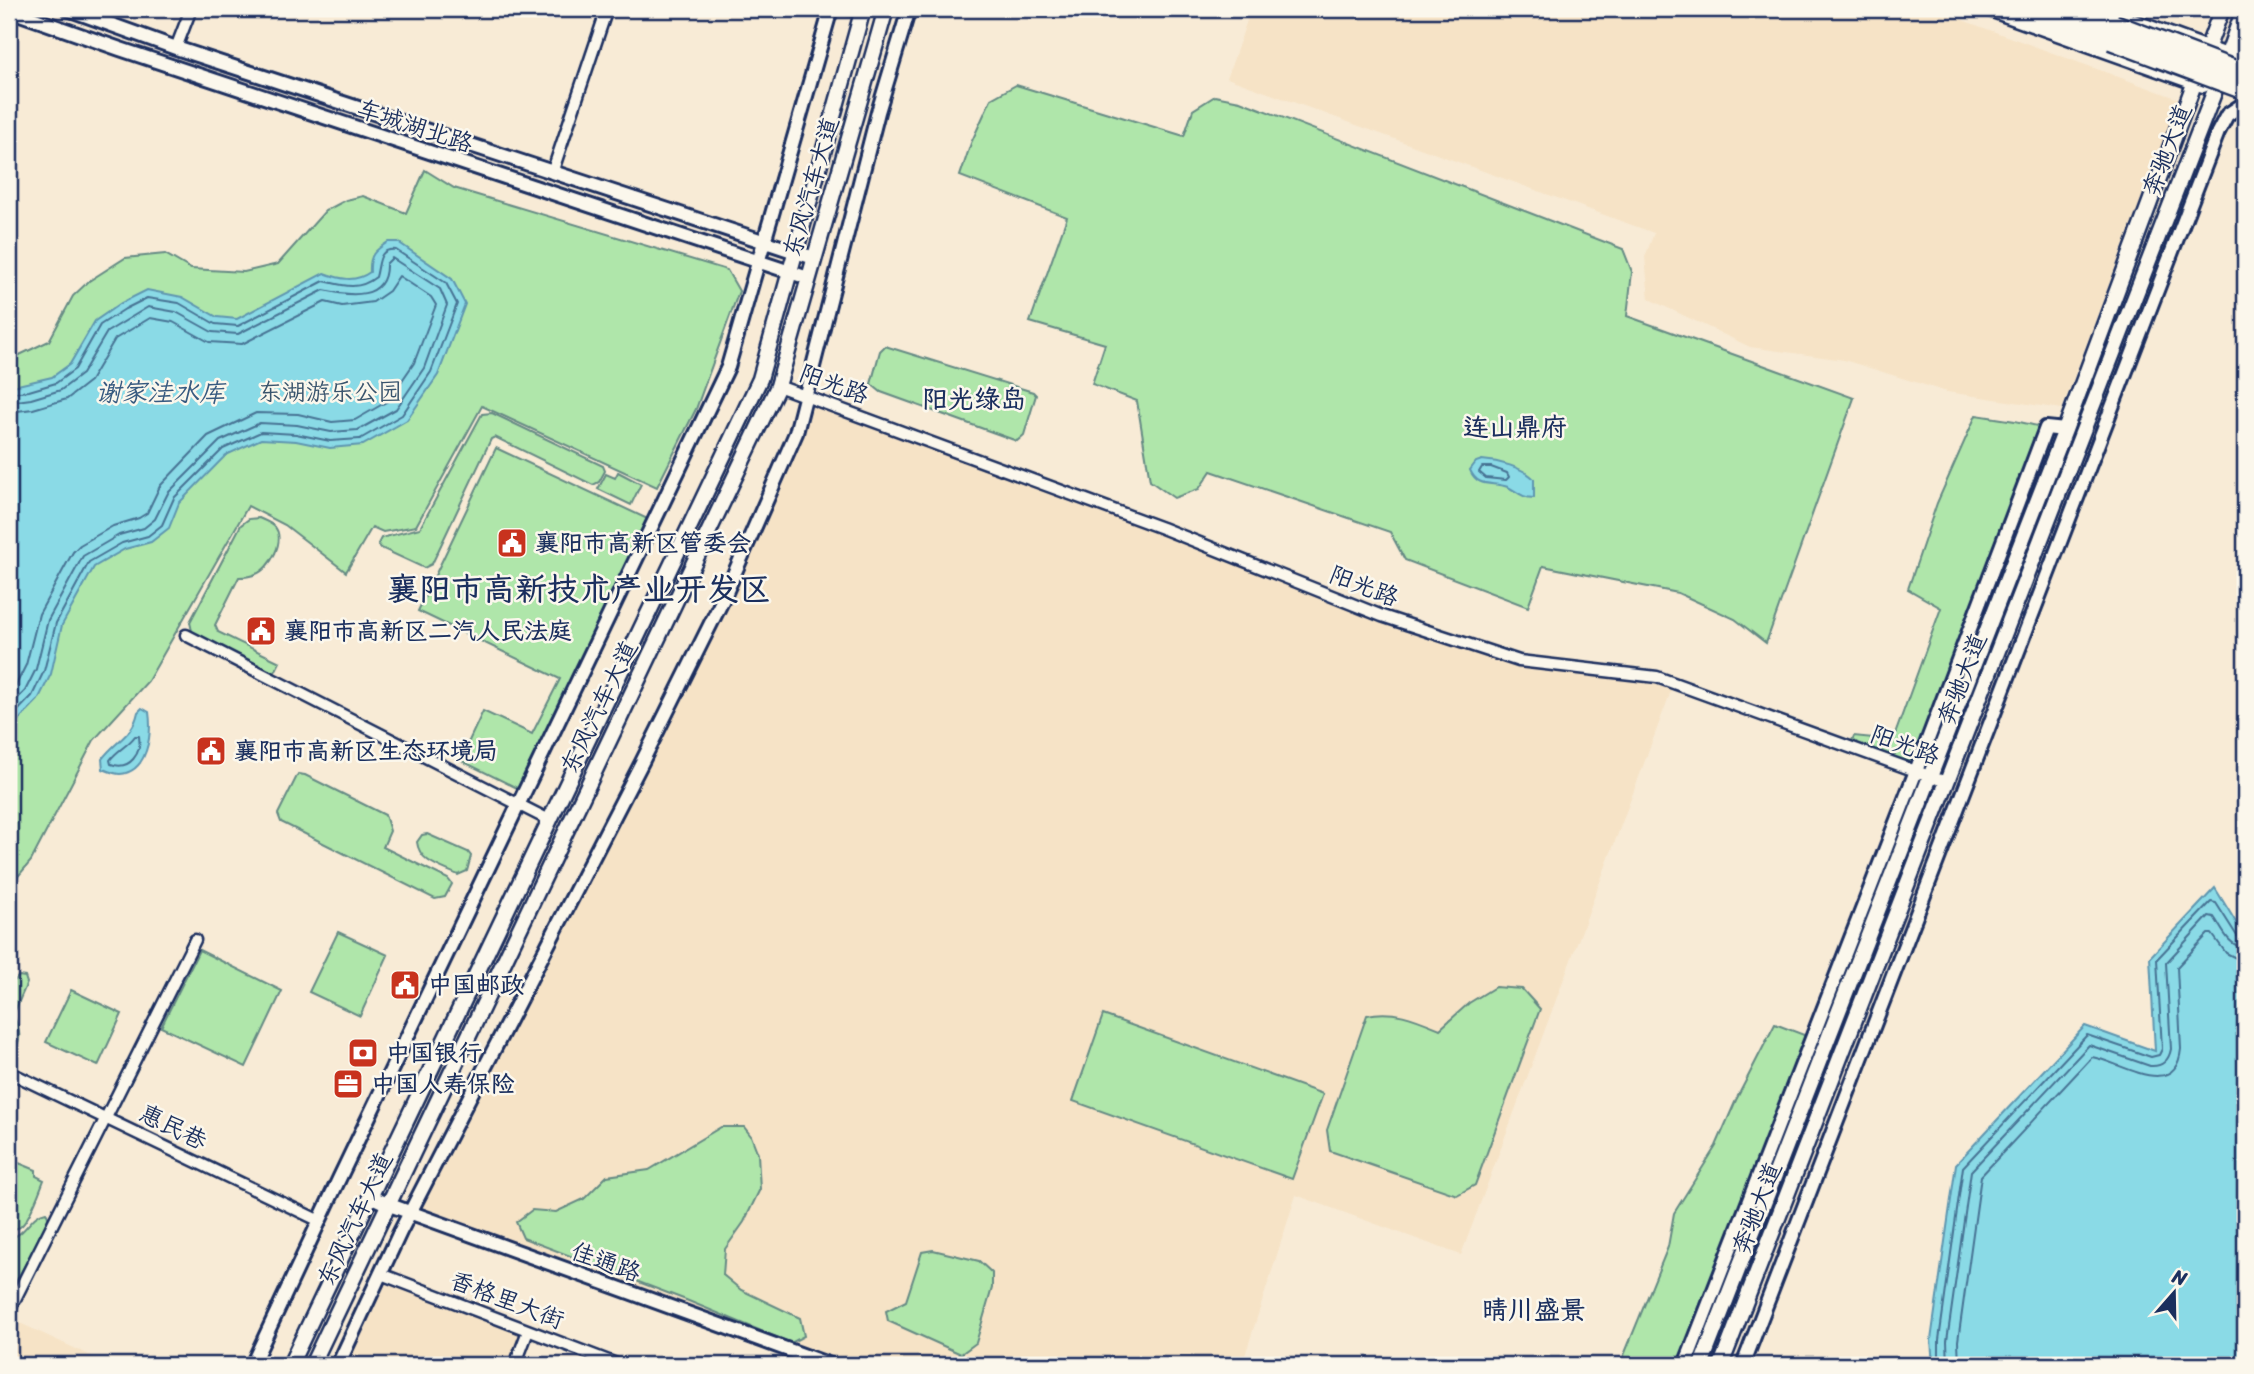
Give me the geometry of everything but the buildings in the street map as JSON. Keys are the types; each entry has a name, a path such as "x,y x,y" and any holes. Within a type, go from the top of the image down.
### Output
{"highway":[{"path":"2023,9 2245,89"},
{"path":"2071,9 2245,74"}],"main road":[{"name":"东风汽车大道","path":"312,1365 778,386 886,9"},
{"path":"1990,9 2215,90 2245,96"},
{"path":"2098,9 2245,65"},
{"name":"奔驰大道","path":"1701,1365 2065,429 2222,9"},
{"name":"奔驰大道","path":"1721,1365 2244,9"},
{"name":"东风汽车大道","path":"290,1365 760,379 796,253 858,10"}],"street":[{"name":"车城湖北路","path":"68,9 176,48 814,258"},
{"path":"176,48 191,9"},
{"path":"552,173 607,9"},
{"path":"253,1365 728,368 831,9"},
{"path":"338,1365 410,1212 724,597 796,433 878,112 909,9"},
{"name":"车城湖北路","path":"9,10 145,58 808,278"},
{"path":"2245,30 2245,47"},
{"path":"1743,1365 2218,132 2227,115 2245,103"},
{"name":"阳光路","path":"778,386 1162,528 1382,616 1519,661 1657,677 1946,782"},
{"path":"1685,1365 2046,428 2065,429"},
{"path":"2004,633 2022,640"},
{"path":"186,635 549,820"},
{"path":"9,1311 195,940"},
{"name":"惠民巷","path":"9,1072 320,1221"},
{"name":"佳通路","path":"370,1196 816,1363 830,1365"},
{"name":"香格里大街","path":"381,1274 619,1365"},
{"path":"515,1365 528,1331"}],"shaded area":[{"path":"1251,9 1932,9 2179,99 2062,409 1947,392 1844,360 1750,347 1649,299 1645,257 1654,233 1227,78"},
{"path":"804,396 1382,616 1519,661 1674,683 1461,1255 1296,1195 1242,1365 830,1365 410,1212 724,597"},
{"path":"381,1274 528,1331 515,1365 338,1365"},
{"path":"9,1318 111,1365 9,1365"}],"green space":[{"path":"1016,85 1184,136 1193,110 1215,96 1240,101 1623,249 1632,272 1627,316 1854,398 1766,643 1735,619 1678,593 1543,566 1528,607 1405,560 1390,532 1211,471 1199,489 1174,498 1150,481 1137,401 1092,384 1105,344 1030,322 1067,217 960,176 971,143 991,99"},
{"name":"东湖游乐公园","path":"425,170 454,188 727,270 739,291 696,409 657,487 482,406 416,526 383,532 372,527 346,572 285,525 248,506 148,681 94,740 31,861 9,887 9,360 49,341 73,296 89,281 125,258 165,254 191,269 244,272 278,264 325,211 346,200 363,196 406,213"},
{"path":"885,346 1033,392 1036,395 1024,435 1017,441 881,392 871,384 880,351"},
{"path":"492,413 603,466 605,471 599,482 593,485 495,437 491,439 432,564 424,568 381,548 378,544 381,538 420,528 482,414"},
{"path":"1976,415 2046,428 1916,771 1849,748 1854,736 1893,740 1941,608 1908,589 1937,503"},
{"path":"496,448 654,522 525,792 460,760 483,711 532,734 560,679 418,611"},
{"path":"618,472 641,484 631,505 598,489 606,474 615,478"},
{"path":"259,518 273,525 278,532 278,546 267,566 261,571 252,576 239,577 215,625 218,632 280,662 271,674 193,636 190,622 241,525 249,519"},
{"path":"298,774 385,815 390,831 383,847 448,879 452,884 445,897 435,899 281,822 278,814"},
{"path":"427,834 468,852 471,856 467,871 458,875 426,859 417,842 422,835"},
{"path":"338,932 388,955 360,1016 309,992"},
{"path":"199,950 282,991 246,1067 161,1027"},
{"path":"19,976 25,977 27,983 13,1015 19,1037 9,1058 9,986"},
{"path":"1495,987 1522,989 1540,1009 1475,1185 1457,1195 1330,1151 1327,1130 1367,1015 1396,1014 1440,1029 1469,1003"},
{"path":"71,990 122,1014 98,1066 46,1042"},
{"path":"1103,1015 1323,1094 1292,1179 1073,1101"},
{"path":"1775,1024 1812,1038 1686,1365 1620,1365 1668,1247 1674,1213 1716,1146"},
{"path":"721,1127 744,1127 751,1136 758,1154 760,1189 744,1222 725,1249 723,1275 741,1290 800,1318 804,1336 791,1343 523,1238 516,1222 532,1210 556,1212 584,1199 607,1176 649,1170"},
{"path":"9,1159 36,1170 36,1176 44,1180 27,1219 16,1229 9,1229"},
{"path":"46,1212 47,1225 9,1294 9,1239"},
{"path":"933,1250 979,1261 992,1273 992,1288 976,1343 961,1354 888,1321 886,1311 906,1301 922,1252"}],"water":[{"name":"谢家洼水库","path":"388,242 398,242 452,279 465,304 438,375 407,420 363,445 330,448 296,441 261,439 226,455 179,503 169,528 151,542 125,549 94,567 62,625 51,674 38,700 9,730 9,387 52,377 70,364 95,321 121,303 147,290 182,297 217,317 237,319 324,273 347,279 359,278 370,272 373,254"},
{"path":"1482,460 1510,465 1529,475 1534,479 1534,498 1523,496 1502,485 1477,480 1470,470 1476,462"},
{"path":"142,708 149,712 149,741 137,767 120,774 103,769 102,759 132,727"},
{"path":"2215,888 2245,937 2245,1365 1933,1365 1931,1340 1956,1164 2085,1026 2155,1051 2150,957"}],"place":[{"name":"襄阳市高新区管委会","path":"512,543"},
{"name":"襄阳市高新区二汽人民法庭","path":"261,631"},
{"name":"襄阳市高新区生态环境局","path":"211,751"},
{"name":"中国邮政","path":"405,985"},
{"name":"中国银行","path":"363,1053"},
{"name":"中国人寿保险","path":"348,1084"}],"district":[{"name":"阳光绿岛","path":"974,399"},
{"name":"连山鼎府","path":"1515,427"},
{"name":"襄阳市高新技术产业开发区","path":"579,589"},
{"name":"晴川盛景","path":"1534,1310"}]}
